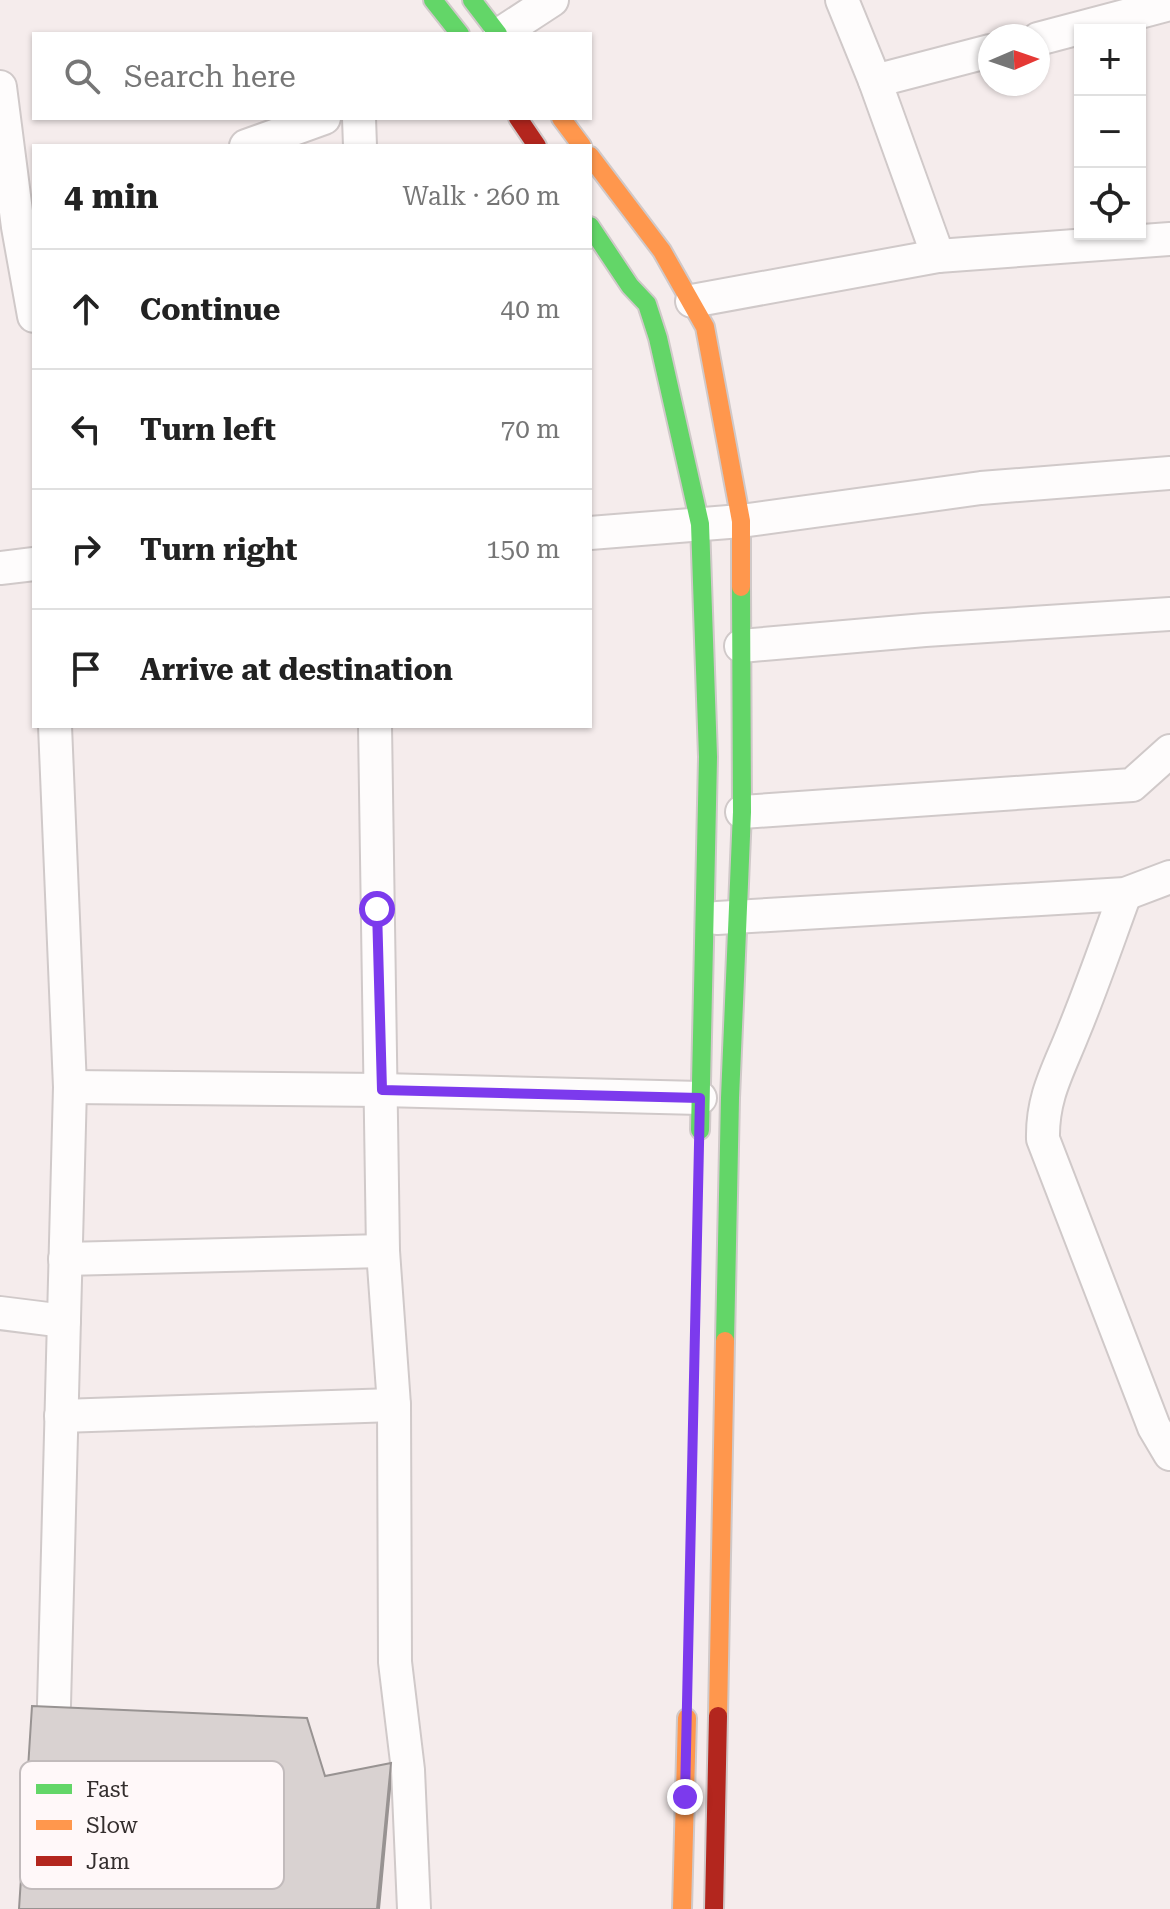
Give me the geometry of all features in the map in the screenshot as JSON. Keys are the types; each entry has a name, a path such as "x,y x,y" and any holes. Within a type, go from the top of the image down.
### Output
{"street":[{"path":"433,0 458,32"},
{"path":"472,0 497,32"},
{"path":"502,32 552,0"},
{"path":"842,0 875,81 938,256"},
{"path":"1050,36 1170,2"},
{"path":"875,81 978,54"},
{"path":"0,87 17,227 32,306"},
{"path":"252,144 318,120"},
{"path":"359,120 360,144"},
{"path":"519,120 536,144"},
{"path":"562,120 580,144"},
{"path":"592,159 662,251 705,327 741,521 740,918 730,1098 714,1909"},
{"path":"592,229 630,286 647,304 658,338 700,524 708,757 699,1145"},
{"path":"692,301 938,256 1170,239"},
{"path":"592,533 741,521 981,488 1170,473"},
{"path":"0,568 32,564"},
{"path":"741,646 1170,614"},
{"path":"54,1705 70,1087 55,728"},
{"path":"375,728 383,1251 394,1405 395,1662 408,1770 414,1909"},
{"path":"742,812 1132,785 1170,751"},
{"path":"704,918 1125,894 1170,877"},
{"path":"1125,894 1073,1033 1048,1090 1042,1119 1043,1139 1154,1427 1170,1454"},
{"path":"70,1087 382,1090 700,1098"},
{"path":"65,1259 383,1251"},
{"path":"0,1313 64,1321"},
{"path":"61,1416 394,1405"},
{"path":"682,1909 687,1699"}],"building":[{"path":"32,1706 307,1718 325,1776 391,1763 377,1909 19,1909 20,1889 284,1889 284,1761 28,1761"}],"traffic: fast":[{"path":"433,0 458,32"},
{"path":"472,0 496,32"},
{"path":"592,229 630,286 647,304 658,338 700,524 708,757 700,1130"},
{"path":"725,1341 730,1098 742,812 741,587"}],"traffic: slow":[{"path":"562,120 580,144"},
{"path":"592,159 662,251 705,327 741,521 741,587"},
{"path":"718,1716 725,1341"},
{"path":"682,1909 687,1718"}],"traffic: jam":[{"path":"519,120 536,144"},
{"path":"714,1909 718,1716"}],"route":[{"path":"377,909 382,1090 700,1098 685,1797"}]}
